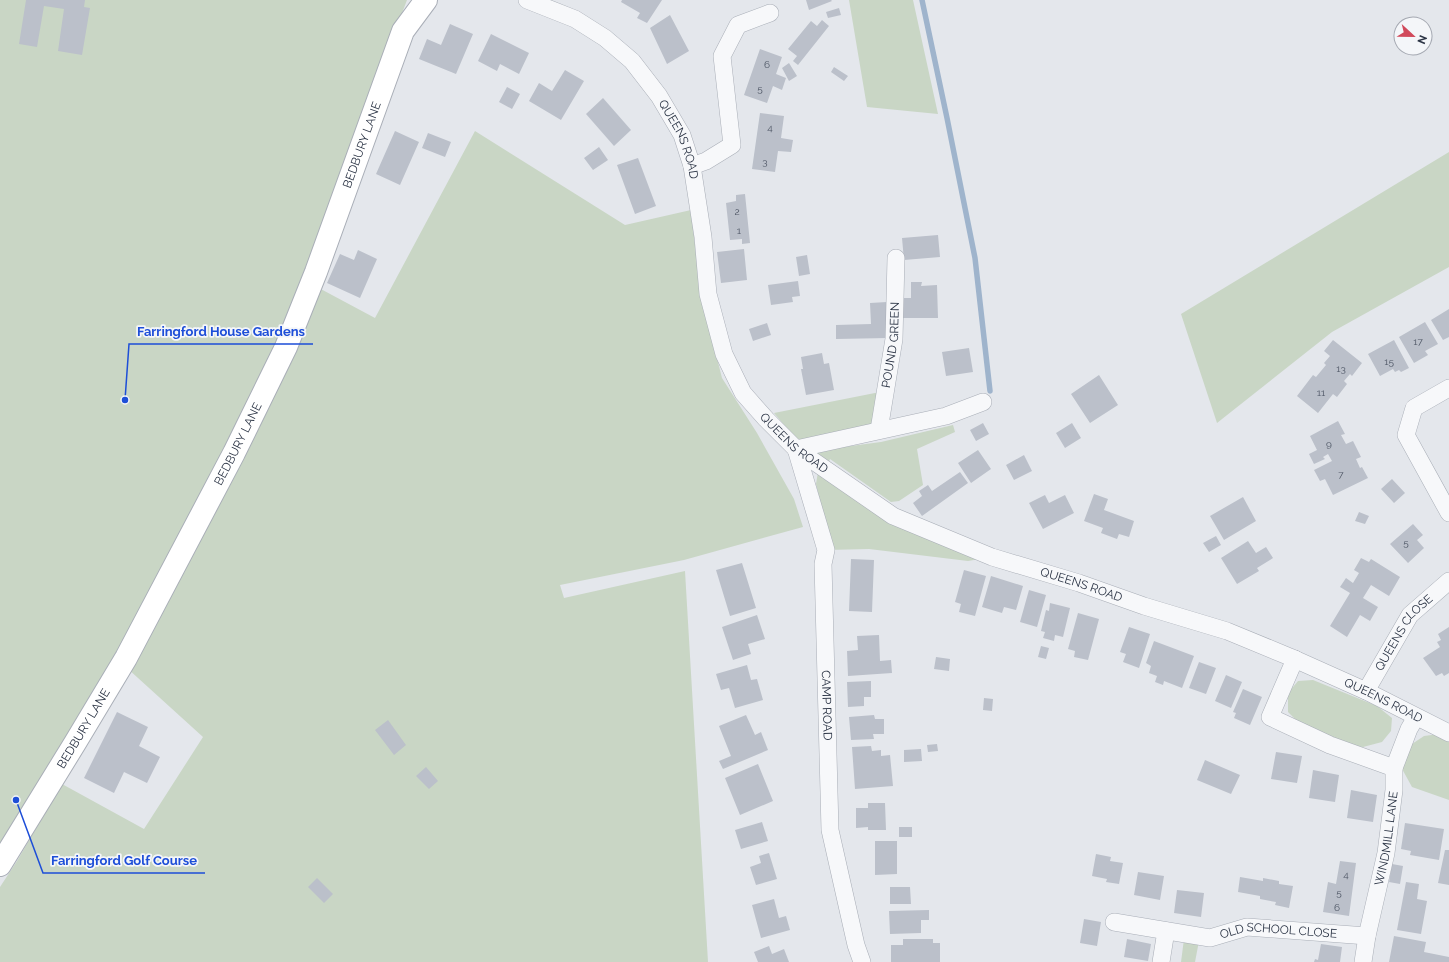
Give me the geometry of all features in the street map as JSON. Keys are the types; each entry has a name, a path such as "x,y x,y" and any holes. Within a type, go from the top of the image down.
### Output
{"street":[{"name":"BEDBURY LANE","path":"0,865 126,658 238,446 286,347 314,278 403,31 426,0"},
{"name":"QUEENS ROAD","path":"527,0 575,19 605,38 632,62 659,96 682,135 692,166 703,237 708,294 724,354 743,393 796,449 893,516 992,557 1079,583 1144,606 1227,631 1295,659 1366,691 1449,733"},
{"path":"692,166 706,161 732,145 722,56 738,25 770,13"},
{"name":"POUND GREEN","path":"880,430 894,339 896,258"},
{"path":"1449,388 1414,408 1406,436 1449,513"},
{"path":"796,449 946,416 983,402"},
{"name":"CAMP ROAD","path":"796,449 826,550 823,564 830,830 856,945 862,962"},
{"name":"QUEENS CLOSE","path":"1366,691 1410,615 1449,581"},
{"path":"1295,659 1270,717 1330,745 1394,768"},
{"name":"WINDMILL LANE","path":"1363,962 1367,936 1386,853 1394,790 1394,768 1416,717"},
{"name":"OLD SCHOOL CLOSE","path":"1114,922 1210,938 1247,927 1367,936"},
{"path":"1161,962 1166,931"}],"green space":[{"path":"0,0 407,0 301,280 280,343 121,654 0,852"},
{"path":"849,0 913,0 938,114 867,107"},
{"path":"475,131 625,225 691,210 701,295 722,378 757,433 794,499 803,527 684,560 560,585 564,598 685,571 708,962 0,962 0,887 62,784 144,829 203,737 127,668 317,287 375,318"},
{"path":"1449,152 1449,267 1332,332 1217,423 1181,314"},
{"path":"880,392 877,423 836,448 881,442 953,425 955,432 917,449 923,485 899,501 891,502 830,459 822,478 831,480 992,557 968,561 869,549 826,550 829,538 816,484 819,466 774,413"},
{"path":"1313,680 1377,706 1392,718 1391,731 1382,742 1363,747 1340,744 1304,728 1288,712 1288,693 1298,681"},
{"path":"1439,734 1449,739 1449,800 1412,787 1401,767 1406,748 1424,736"},
{"path":"1184,939 1199,941 1195,962 1181,962"}],"building":[{"path":"26,0 85,0 84,7 90,8 82,55 58,51 64,9 44,6 37,47 19,44"},
{"path":"622,0 662,0 647,23 637,18 640,13 621,2"},
{"path":"806,0 831,0 832,1 809,10"},
{"path":"839,8 841,15 828,18 826,12"},
{"path":"670,15 689,51 667,64 650,28"},
{"path":"822,20 829,26 798,65 793,61 797,56 788,49 811,21 817,26"},
{"path":"450,24 473,34 456,74 419,59 427,39 441,45"},
{"path":"491,34 529,53 519,74 500,64 497,71 478,61"},
{"path":"760,49 782,57 776,74 786,78 782,90 773,86 767,103 744,95"},
{"path":"789,63 797,76 789,81 782,68"},
{"path":"834,67 848,76 844,81 831,72"},
{"path":"565,70 584,81 561,120 529,101 539,83 552,91"},
{"path":"507,87 520,94 512,109 499,102"},
{"path":"603,98 631,130 614,146 586,114"},
{"path":"760,113 784,116 781,138 793,140 791,152 778,151 775,172 752,169"},
{"path":"395,131 419,142 400,185 376,174"},
{"path":"428,133 451,142 445,157 422,148"},
{"path":"599,147 608,160 593,170 584,158"},
{"path":"638,158 656,206 635,214 617,165"},
{"path":"745,194 750,243 742,244 742,239 730,240 726,203 736,201 736,195"},
{"path":"938,235 940,257 904,260 902,238"},
{"path":"744,249 747,280 721,283 717,252"},
{"path":"358,250 377,259 360,298 327,283 340,254 354,260"},
{"path":"807,255 810,274 799,276 796,257"},
{"path":"798,281 800,296 792,297 793,302 771,305 768,285"},
{"path":"911,282 922,282 921,286 937,285 938,318 902,318 902,298 911,298"},
{"path":"887,302 888,338 836,339 836,325 871,324 870,303"},
{"path":"1449,309 1449,337 1443,340 1431,320"},
{"path":"1425,322 1438,344 1425,351 1428,355 1414,363 1399,337"},
{"path":"767,323 771,335 753,341 749,329"},
{"path":"1333,340 1362,363 1352,376 1350,374 1344,381 1347,384 1337,397 1333,394 1318,413 1297,396 1313,375 1316,377 1326,365 1324,363 1330,356 1324,351"},
{"path":"1394,340 1409,368 1401,372 1399,370 1395,372 1393,369 1380,376 1368,354"},
{"path":"969,348 973,372 946,376 942,352"},
{"path":"822,353 824,364 829,363 834,390 806,395 801,369 803,369 801,357"},
{"path":"1099,375 1118,405 1090,423 1071,394"},
{"path":"1338,421 1345,434 1341,435 1346,444 1353,441 1361,457 1356,459 1360,468 1362,467 1368,478 1333,495 1325,479 1320,481 1314,470 1332,461 1328,454 1323,457 1325,459 1314,464 1309,454 1317,450 1310,436"},
{"path":"983,423 989,434 976,441 970,430"},
{"path":"1072,423 1081,438 1065,448 1056,433"},
{"path":"978,450 991,469 971,483 958,463"},
{"path":"1024,455 1032,471 1014,480 1006,465"},
{"path":"960,472 968,483 922,516 913,503 922,496 919,491 928,485 932,491"},
{"path":"1392,479 1405,493 1394,503 1381,489"},
{"path":"1094,494 1108,499 1104,510 1134,521 1129,537 1119,534 1117,539 1101,533 1103,528 1084,521"},
{"path":"1045,495 1049,503 1065,495 1074,513 1043,529 1029,503"},
{"path":"1243,497 1256,521 1224,540 1210,516"},
{"path":"1359,512 1369,516 1365,524 1355,521"},
{"path":"1413,524 1423,535 1417,540 1424,548 1408,563 1390,544"},
{"path":"1216,536 1221,545 1209,552 1203,543"},
{"path":"1248,541 1256,553 1266,547 1273,558 1257,568 1259,571 1237,584 1221,558"},
{"path":"1361,558 1369,562 1371,559 1400,577 1389,596 1371,585 1363,598 1378,607 1370,621 1360,615 1347,637 1330,626 1350,593 1340,587 1346,578 1353,583 1359,573 1354,570"},
{"path":"851,559 874,560 872,612 849,611"},
{"path":"742,563 756,608 730,616 716,570"},
{"path":"964,570 986,576 975,616 959,612 961,604 955,602"},
{"path":"991,576 1023,586 1016,610 1004,607 1002,613 982,607"},
{"path":"1029,590 1046,595 1037,627 1020,622"},
{"path":"1050,603 1070,608 1063,637 1055,635 1054,641 1043,638 1045,632 1041,631 1046,610 1049,611"},
{"path":"1078,613 1099,619 1088,660 1074,657 1075,651 1068,649"},
{"path":"757,615 765,639 748,644 751,654 733,660 722,627"},
{"path":"1129,627 1150,634 1139,668 1123,662 1126,654 1120,652"},
{"path":"1449,627 1449,673 1444,676 1442,673 1436,676 1423,658 1440,647 1437,642 1441,640 1438,634"},
{"path":"879,635 880,661 891,660 892,673 848,676 847,651 858,650 857,636"},
{"path":"1154,641 1194,656 1182,688 1164,681 1163,685 1155,682 1157,676 1149,673 1151,666 1146,663"},
{"path":"1041,646 1049,648 1046,659 1038,657"},
{"path":"936,657 950,659 949,671 934,669"},
{"path":"1199,662 1216,668 1206,694 1189,688"},
{"path":"747,665 751,680 757,679 763,700 735,708 729,688 721,690 716,674"},
{"path":"1226,675 1242,682 1231,708 1215,701"},
{"path":"871,681 871,697 864,697 864,706 848,707 847,682"},
{"path":"1243,689 1262,697 1250,725 1234,718 1236,713 1233,712"},
{"path":"984,698 993,699 992,711 983,710"},
{"path":"117,712 148,727 139,746 160,757 147,783 124,772 114,793 84,778"},
{"path":"746,715 755,735 761,732 768,750 723,769 719,761 731,756 719,726"},
{"path":"874,715 875,719 884,719 884,734 873,734 874,739 851,740 849,717"},
{"path":"388,720 406,745 394,755 375,730"},
{"path":"937,744 938,751 928,752 927,745"},
{"path":"871,746 872,751 881,750 881,756 890,755 893,786 855,789 852,747"},
{"path":"921,749 922,761 904,762 904,750"},
{"path":"1276,752 1302,756 1297,783 1271,779"},
{"path":"1205,760 1240,775 1231,794 1197,780"},
{"path":"758,764 773,801 740,815 725,778"},
{"path":"426,767 438,781 429,789 416,776"},
{"path":"1313,770 1339,775 1335,802 1309,798"},
{"path":"1351,790 1377,795 1373,822 1347,818"},
{"path":"868,803 885,803 886,830 868,830 868,827 856,828 856,808 868,808"},
{"path":"762,822 768,841 741,849 735,830"},
{"path":"1405,823 1444,829 1439,860 1410,855 1411,851 1401,849"},
{"path":"899,827 912,827 912,837 899,837"},
{"path":"875,841 897,841 897,874 875,875"},
{"path":"1445,850 1449,850 1449,885 1438,883"},
{"path":"769,853 777,879 756,885 750,867 761,863 759,856"},
{"path":"1096,854 1111,857 1110,861 1123,863 1119,884 1106,882 1107,879 1092,876"},
{"path":"1340,861 1356,863 1349,916 1323,912 1328,882 1336,884"},
{"path":"1392,864 1403,866 1400,884 1389,882"},
{"path":"1138,872 1164,876 1160,900 1134,895"},
{"path":"1240,877 1263,881 1263,878 1279,881 1279,884 1293,886 1289,908 1275,905 1276,902 1260,899 1260,896 1238,892"},
{"path":"317,878 333,894 324,903 308,887"},
{"path":"1406,882 1419,884 1417,899 1427,901 1421,934 1397,930"},
{"path":"890,887 910,887 911,904 890,904"},
{"path":"1177,890 1204,893 1201,917 1174,913"},
{"path":"774,899 779,918 786,916 790,930 761,938 752,905"},
{"path":"929,910 929,920 921,920 921,933 890,934 889,911"},
{"path":"1084,919 1101,922 1097,946 1080,943"},
{"path":"1394,936 1426,942 1424,952 1449,957 1449,962 1389,962"},
{"path":"903,939 933,939 933,943 940,943 940,962 891,962 891,945 903,945"},
{"path":"1127,939 1151,944 1148,961 1124,957"},
{"path":"1321,944 1342,947 1340,962 1314,962 1315,959 1318,960"},
{"path":"769,946 772,954 784,949 789,962 758,962 754,952"}],"waterway":[{"path":"922,0 975,258 990,391"}],"place":[{"name":"Farringford House Gardens","path":"125,400"},
{"name":"Farringford Golf Course","path":"16,800"}]}
